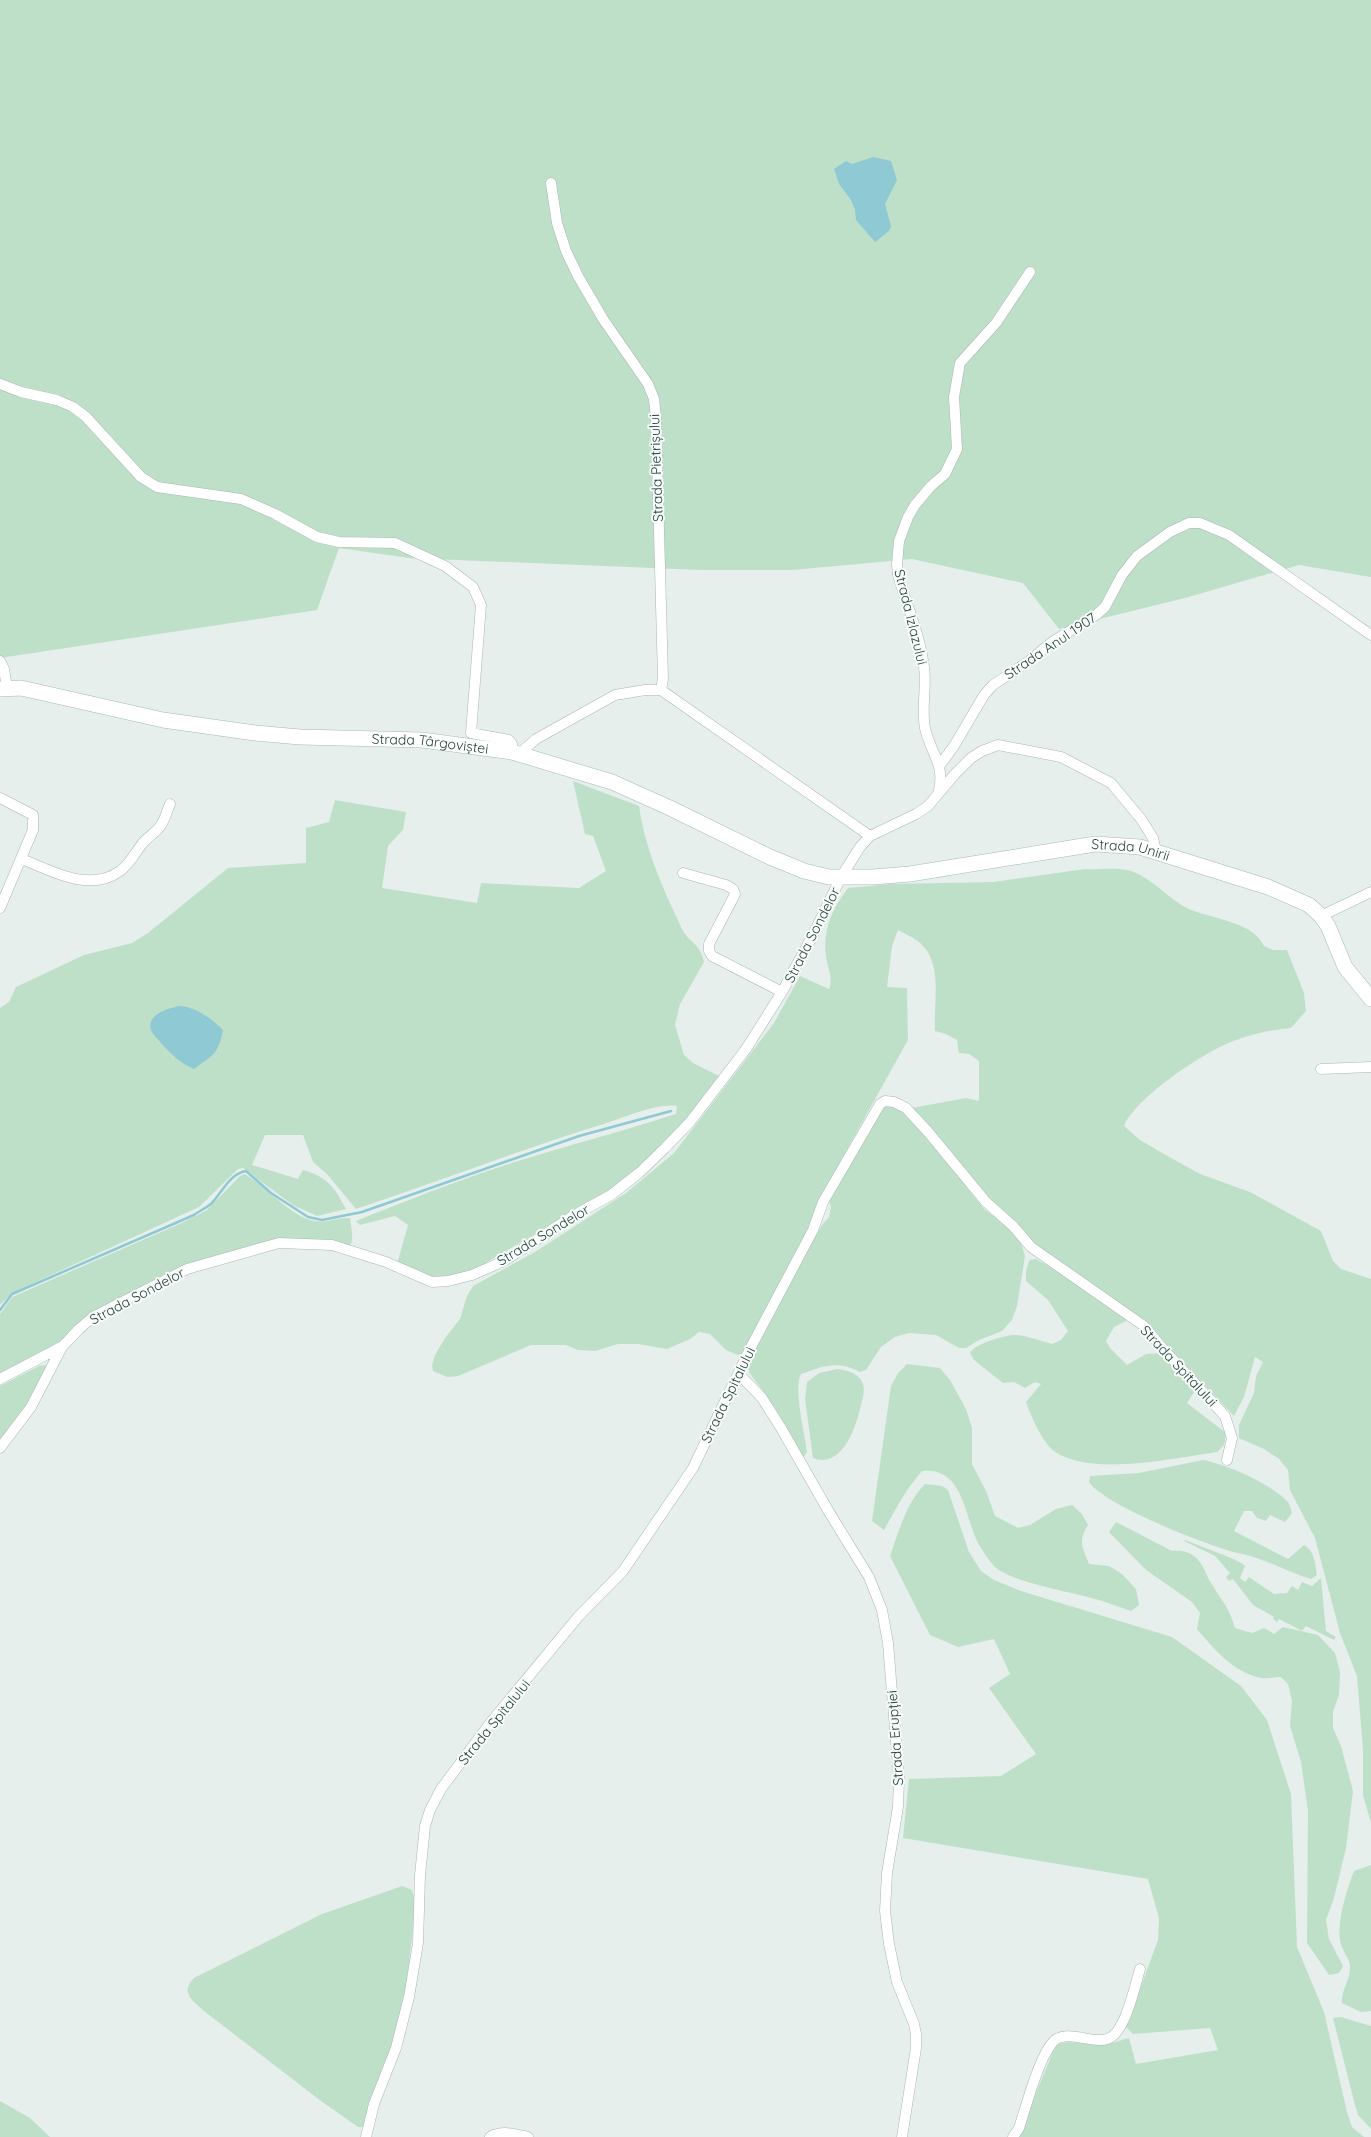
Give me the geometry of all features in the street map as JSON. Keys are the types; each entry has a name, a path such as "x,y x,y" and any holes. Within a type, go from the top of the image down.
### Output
{"main road":[{"name":"Strada Târgoviștei","path":"4,688 33,690 163,720 255,734 292,737 422,740 471,739 612,782 794,867 829,877 841,877"},
{"name":"Strada Unirii","path":"841,877 873,877 930,871 1095,844 1128,845 1156,852 1268,888 1309,905 1321,916"},
{"path":"1321,916 1328,926 1345,967 1371,999"}],"street":[{"name":"Strada Pietrișului","path":"551,183 557,223 570,260 603,319 648,384 654,399 662,690"},
{"name":"Strada Izlazului","path":"939,791 942,778 940,765 928,742 925,727 924,669 919,640 898,575 899,541 915,505 931,486 945,474 957,449 954,397 960,363 996,323 1030,272"},
{"path":"0,384 21,392 57,400 73,407 86,418 142,477 156,487 241,499 275,514 316,537 339,542 395,543 451,570 474,588 480,605 471,739"},
{"name":"Strada Anul 1907","path":"940,765 954,746 980,701 993,686 1029,662 1052,642 1096,615 1105,607 1122,576 1137,556 1170,532 1189,523 1200,523 1229,535 1371,636"},
{"path":"0,661 4,669 4,688"},
{"path":"516,753 536,738 616,696 645,690 662,690 870,836"},
{"path":"841,877 851,859 870,836 916,814 935,799 939,791 971,758 982,751 998,745 1061,757 1112,783 1141,819 1153,838 1156,852"},
{"path":"0,798 33,815 34,830 0,908"},
{"path":"22,858 61,875 86,881 104,879 120,871 142,843 161,825 170,804"},
{"name":"Strada Sondelor","path":"683,873 726,884 733,889 732,900 709,944 708,951 712,956 782,992"},
{"name":"Strada Sondelor","path":"0,1448 32,1407 62,1347 93,1316 186,1269 280,1243 332,1246 386,1262 432,1282 440,1282 472,1275 504,1261 573,1216 611,1195 639,1173 690,1122 740,1057 782,992 812,937 841,877"},
{"path":"1321,916 1371,892"},
{"path":"1321,1069 1371,1067"},
{"name":"Strada Spitalului","path":"366,2137 374,2104 396,2048 409,1997 418,1943 420,1875 424,1836 430,1810 441,1789 492,1722 578,1617 623,1572 693,1468 751,1347 813,1230 823,1202 867,1123 880,1104 885,1101 894,1102 906,1108 916,1117 975,1190 1013,1226 1031,1247 1144,1326 1225,1416 1232,1438 1227,1460"},
{"path":"0,1379 62,1347"},
{"name":"Strada Erupției","path":"739,1374 762,1398 781,1428 869,1577 882,1610 888,1642 899,1778 898,1807 887,1873 885,1911 889,1944 898,1982 916,2034 916,2048 902,2137"},
{"path":"1012,2137 1019,2128 1043,2058 1052,2043 1058,2038 1066,2036 1103,2040 1114,2036 1121,2027 1140,1969"},
{"path":"490,2137 501,2133 528,2137"}],"green space":[{"path":"0,0 1371,0 1371,577 1299,565 1185,598 1059,629 1023,583 912,559 793,570 701,570 409,558 339,548 317,610 0,658"},
{"path":"573,781 639,806 653,862 664,890 684,932 699,949 704,962 680,1004 675,1025 684,1055 693,1063 719,1076 674,1135 620,1184 477,1268 455,1276 437,1277 397,1264 408,1225 395,1216 360,1225 356,1221 492,1170 676,1114 677,1106 652,1108 356,1209 327,1174 313,1162 303,1135 265,1135 252,1165 298,1179 303,1170 319,1176 334,1189 346,1209 317,1216 293,1205 243,1168 238,1169 199,1207 12,1293 0,1305 0,1008 9,1002 16,987 84,955 132,943 148,933 228,868 306,863 306,828 329,822 335,800 406,812 403,830 388,846 382,888 477,903 481,883 579,888 606,871 593,836 585,834"},
{"path":"1085,869 1122,869 1136,873 1183,906 1242,926 1259,938 1264,946 1273,950 1287,950 1304,993 1306,1011 1291,1028 1240,1038 1198,1059 1154,1091 1141,1103 1124,1126 1140,1140 1200,1174 1250,1192 1321,1231 1333,1261 1341,1269 1371,1279 1371,1823 1363,1795 1363,1749 1357,1676 1340,1633 1315,1538 1290,1490 1288,1470 1279,1459 1264,1449 1239,1438 1239,1425 1254,1393 1256,1376 1263,1362 1255,1357 1244,1397 1234,1416 1144,1322 1032,1244 1027,1234 994,1208 948,1152 931,1127 912,1108 966,1098 979,1101 979,1061 969,1054 959,1053 957,1040 935,1031 936,984 932,961 927,951 919,942 898,930 892,946 887,987 907,988 908,1040 835,1171 809,1229 743,1353 738,1355 726,1350 710,1334 699,1332 690,1339 667,1349 638,1344 618,1344 595,1351 578,1350 566,1345 531,1345 458,1376 447,1377 433,1371 432,1365 435,1355 460,1319 467,1296 473,1286 535,1252 626,1193 674,1153 774,1023 800,976 829,989 831,978 825,952 825,942 832,914 848,888 891,884 993,882"},
{"path":"886,1106 901,1109 931,1141 943,1159 957,1172 984,1209 1008,1227 1020,1240 1025,1256 1017,1306 1012,1320 1002,1331 979,1340 966,1348 959,1348 936,1335 909,1333 895,1337 881,1347 866,1370 860,1372 837,1365 801,1374 798,1390 807,1452 803,1458 775,1408 749,1372 749,1363 791,1280 822,1225 829,1217 831,1207 829,1200 879,1110"},
{"path":"244,1174 261,1185 296,1214 315,1221 350,1218 352,1237 349,1248 282,1239 264,1242 190,1267 108,1305 66,1339 0,1376 0,1314 12,1297 184,1222 207,1210"},
{"path":"1036,1259 1070,1278 1126,1316 1126,1321 1114,1327 1106,1341 1110,1348 1127,1365 1146,1354 1164,1353 1196,1389 1187,1403 1226,1433 1224,1445 1217,1452 1133,1464 1089,1463 1070,1459 1054,1451 1045,1442 1026,1402 1041,1384 1035,1382 1025,1388 1014,1382 1003,1383 974,1360 970,1353 983,1344 1013,1335 1052,1344 1061,1340 1068,1331 1048,1300 1026,1281 1026,1270 1030,1260"},
{"path":"907,1364 940,1368 950,1380 966,1409 972,1428 972,1464 986,1491 995,1516 1018,1528 1030,1525 1056,1509 1072,1505 1082,1514 1088,1525 1082,1544 1089,1564 1109,1566 1122,1574 1136,1589 1139,1605 1131,1611 1100,1600 1041,1586 1001,1571 993,1565 978,1543 961,1495 946,1477 936,1472 922,1471 905,1493 884,1530 872,1521 891,1386 898,1373"},
{"path":"44,1365 47,1366 47,1371 30,1404 0,1442 0,1386"},
{"path":"837,1369 853,1373 863,1383 864,1394 858,1418 850,1437 839,1453 823,1460 813,1458 805,1399 807,1382 819,1373"},
{"path":"1203,1460 1248,1476 1271,1488 1288,1502 1292,1513 1285,1522 1270,1515 1266,1521 1257,1518 1252,1511 1244,1511 1234,1531 1288,1559 1304,1545 1312,1554 1317,1575 1311,1579 1258,1558 1224,1549 1170,1529 1112,1500 1098,1491 1089,1482 1090,1476 1139,1473"},
{"path":"925,1484 942,1486 948,1490 969,1552 981,1571 994,1580 1021,1591 1172,1637 1241,1686 1267,1720 1291,1794 1297,1947 1324,2012 1352,2127 1364,2137 1018,2137 1052,2054 1058,2044 1068,2042 1105,2045 1129,2038 1136,2064 1218,2050 1210,2028 1133,2034 1126,2027 1158,1940 1159,1918 1148,1879 903,1838 909,1779 1001,1776 1036,1754 989,1688 1010,1674 994,1639 958,1647 930,1635 890,1556 908,1509"},
{"path":"1116,1522 1172,1551 1192,1554 1203,1566 1228,1610 1235,1628 1252,1633 1264,1628 1274,1634 1283,1627 1318,1635 1335,1653 1340,1672 1339,1695 1333,1712 1333,1728 1341,1746 1353,1791 1346,1848 1334,1898 1326,1920 1329,1939 1343,1966 1339,1973 1329,1975 1307,1943 1308,1811 1301,1762 1290,1726 1292,1701 1288,1684 1281,1677 1263,1678 1251,1675 1225,1659 1197,1629 1200,1613 1192,1602 1146,1570 1109,1532"},
{"path":"1185,1540 1242,1563 1245,1566 1240,1578 1245,1582 1249,1577 1274,1594 1287,1593 1292,1586 1298,1590 1302,1582 1312,1586 1321,1578 1326,1631 1336,1637 1334,1640 1306,1626 1302,1631 1279,1619 1277,1622 1273,1619 1274,1617 1253,1605 1233,1579 1229,1581 1226,1577 1230,1573 1215,1556"},
{"path":"1371,1865 1371,2011 1361,2012 1342,2003 1350,1965 1341,1943 1339,1932 1341,1915 1354,1871"},
{"path":"402,1886 412,1890 416,1904 405,1995 398,2032 365,2124 363,2127 358,2127 204,2011 189,1996 188,1988 194,1978 322,1914"},
{"path":"1341,2017 1371,2026 1371,2129 1358,2115 1355,2105 1333,2018"},
{"path":"0,2101 30,2118 50,2137 0,2137"}],"water":[{"path":"873,157 891,161 897,180 885,204 891,226 889,231 875,242 856,220 851,200 839,184 834,169 846,161 852,164"},
{"path":"180,1006 203,1014 223,1030 217,1050 194,1069 184,1064 172,1054 151,1030 150,1024 155,1016 170,1008"}],"waterway":[{"path":"0,1310 12,1294 194,1215 211,1204 230,1180 246,1171 271,1193 308,1217 322,1220 362,1212 579,1136 671,1111"}]}
